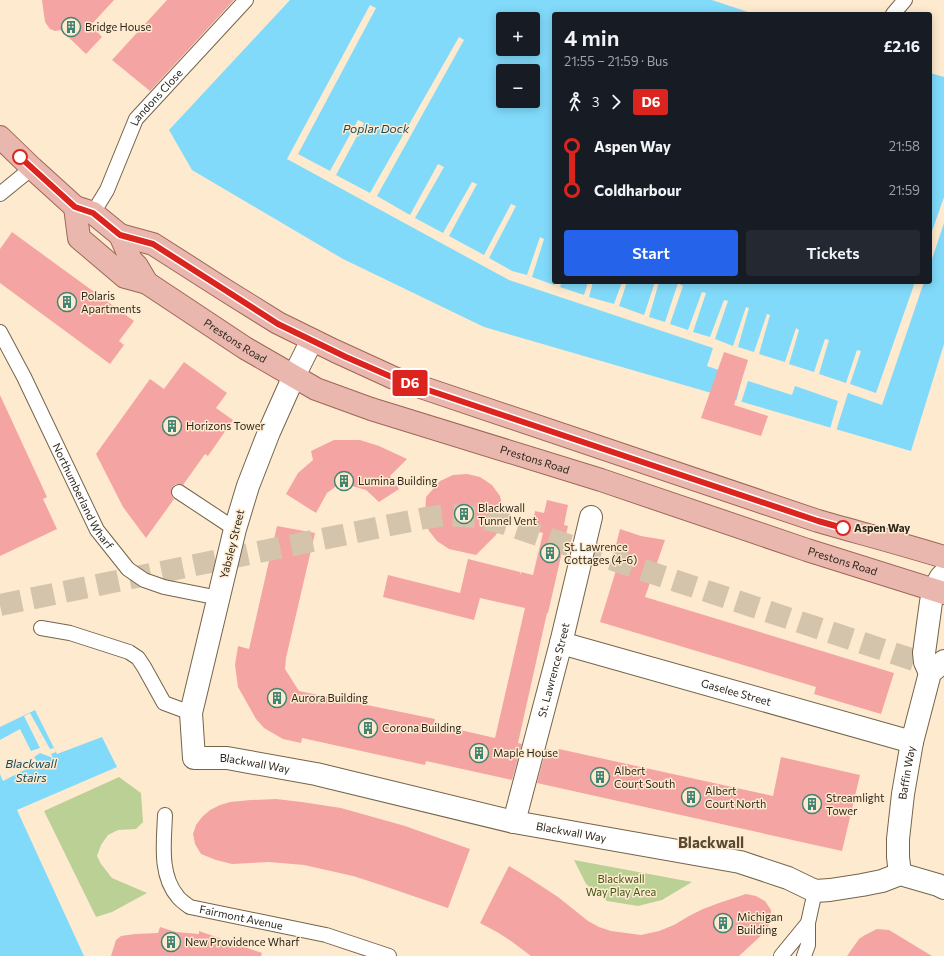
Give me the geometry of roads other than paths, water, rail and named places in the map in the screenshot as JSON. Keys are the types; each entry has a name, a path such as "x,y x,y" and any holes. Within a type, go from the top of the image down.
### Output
{"main road":[{"name":"Prestons Road","path":"0,137 32,168 84,210 120,235 153,244 278,324 394,378 818,521 944,557"},
{"name":"Prestons Road","path":"84,210 79,238 125,277 147,283 245,348 316,389 371,409 601,480 800,548 941,585"},
{"name":"Prestons Road","path":"120,235 131,260 137,266 147,283"}],"street":[{"name":"Yabsley Street","path":"194,758 191,713 235,530 248,486 277,412 312,340"},
{"name":"St. Lawrence Street","path":"514,822 561,643 591,517"},
{"name":"Baffin Way","path":"900,874 898,839 912,742 937,667 925,662 924,652 931,602 941,585"},
{"name":"Gaselee Street","path":"561,643 912,742"},
{"name":"Blackwall Way","path":"194,758 227,758 316,774 514,822 740,862 788,878 815,891"},
{"path":"815,891 830,890 882,881 900,874 944,888"}],"lane":[{"name":"Landons Close","path":"84,210 108,190 136,119 246,0"},
{"path":"895,12 905,0"},
{"path":"0,194 32,168"},
{"name":"Northumberland Wharf","path":"0,332 28,384 97,530 128,569 144,580 157,585 219,598"},
{"path":"179,492 235,530"},
{"path":"41,628 70,633 129,652 138,658 164,703 191,713"},
{"name":"Fairmont Avenue","path":"165,815 164,861 168,882 178,897 190,907 326,935 389,956"},
{"path":"804,956 808,945 808,923 815,891"},
{"path":"781,956 808,923"}],"water":[{"name":"Poplar Dock","path":"290,0 712,0 748,12 552,12 552,284 932,284 932,74 944,77 944,344 911,451 484,327 343,259 192,170 169,130"},
{"name":"Blackwall Stairs","path":"35,710 57,754 102,737 117,767 17,810 84,956 0,956 0,727"}],"tunnel":[{"path":"0,605 425,518 449,515 475,517 502,523 941,669"}],"place":[{"name":"Bridge House","path":"71,27"},
{"name":"Polaris Apartments","path":"67,302"},
{"name":"Horizons Tower","path":"172,426"},
{"name":"Lumina Building","path":"344,481"},
{"name":"Blackwall Tunnel Vent","path":"464,514"},
{"name":"Aspen Way","path":"843,528"},
{"name":"St. Lawrence Cottages (4-6)","path":"550,553"},
{"name":"Aurora Building","path":"277,698"},
{"name":"Corona Building","path":"368,728"},
{"name":"Maple House","path":"479,753"},
{"name":"Albert Court South","path":"600,777"},
{"name":"Albert Court North","path":"691,797"},
{"name":"Streamlight Tower","path":"812,804"},
{"name":"Michigan Building","path":"723,923"},
{"name":"New Providence Wharf","path":"171,942"}],"district":[{"name":"Blackwall","path":"711,843"}],"park label":[{"name":"Blackwall Way Play Area","path":"621,885"}]}
